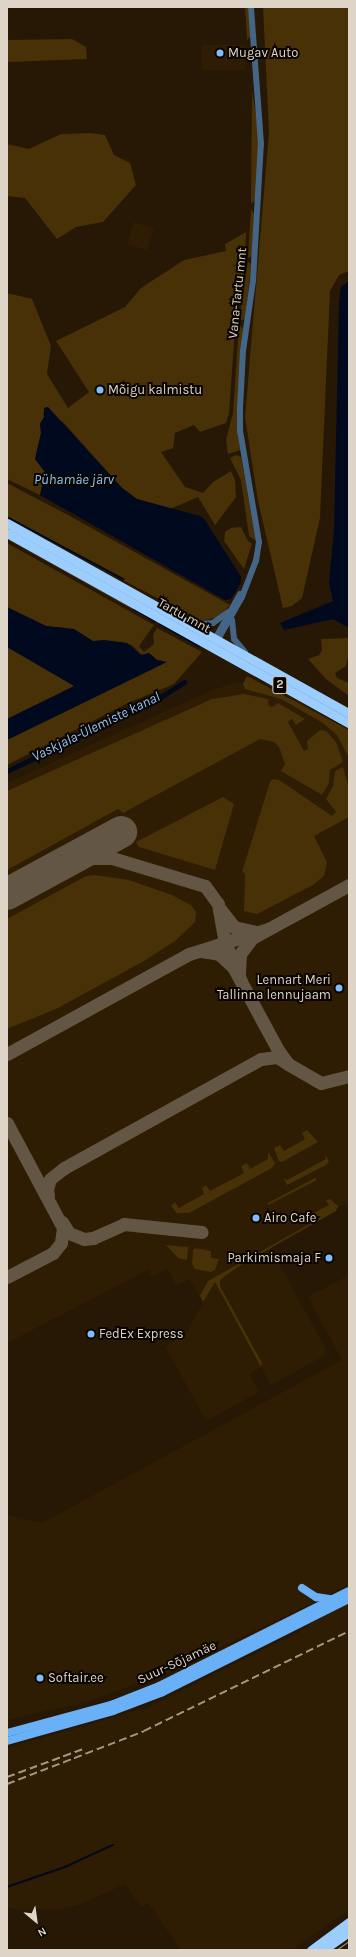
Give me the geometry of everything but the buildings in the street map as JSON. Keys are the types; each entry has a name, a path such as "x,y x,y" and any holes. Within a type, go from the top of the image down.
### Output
{"highway":[{"name":"Tartu mnt","path":"7,523 191,625 215,642 349,723"},
{"name":"Tartu mnt","path":"7,533 215,642 252,659 349,713"},
{"path":"311,1950 349,1922"},
{"path":"323,1950 349,1932"}],"main road":[{"path":"302,1588 319,1598 332,1599"},
{"name":"Suur-Sõjamäe","path":"8,1733 111,1705 159,1686 349,1591"},
{"name":"Suur-Sõjamäe","path":"7,1742 113,1711 163,1692 349,1599"}],"street":[{"name":"Vana-Tartu mnt","path":"215,642 232,618 258,554 259,534 240,431 243,351 252,281 261,131 251,7"},
{"name":"Vana-Tartu mnt","path":"215,642 230,609 249,579"},
{"path":"191,625 213,623 230,609"},
{"path":"232,618 234,639 252,659"}],"shaded area":[{"path":"245,7 248,7 251,36 247,40"},
{"path":"263,7 349,7 349,271 339,275 330,291 320,518 302,598 292,606 283,608 258,501 245,417 269,132"},
{"path":"72,39 86,47 87,59 8,62 8,40"},
{"path":"202,45 245,45 245,70 202,70"},
{"path":"252,90 258,129 258,156 256,199 251,204"},
{"path":"91,133 105,135 114,155 130,163 136,185 103,222 76,227 57,239 25,198 7,196 7,144 29,149 61,134"},
{"path":"251,209 254,214 252,256 248,258"},
{"path":"134,222 154,228 147,250 127,244"},
{"path":"246,232 245,259 231,267 245,262 242,289 238,289 229,413 226,423 200,432 194,425 175,433 173,448 161,452 185,487 203,493 213,482 231,471 235,480 236,497 215,525 198,497 170,509 137,499 122,488 63,422 43,412 44,417 40,424 41,433 35,459 45,472 40,495 7,479 7,293 32,299 51,346 47,374 68,408 89,392 56,341 125,307 141,288 184,260 226,251 225,244"},
{"path":"248,261 251,265 245,319 239,321"},
{"path":"239,324 243,329 237,417 240,450 228,454 226,440 233,413"},
{"path":"236,455 241,457 256,541 249,536 241,480 230,458"},
{"path":"7,483 68,515 230,605 215,620 213,618 204,621 197,619 7,519"},
{"path":"241,527 248,541 252,544 244,569 224,541 225,532 231,528"},
{"path":"7,536 156,619 155,622 7,539"},
{"path":"7,543 154,625 139,646 144,652 154,644 153,635 157,628 202,652 174,684 128,703 7,765 7,740 152,669 163,661 157,660 149,653 143,656 132,645 120,642 93,641 65,628 46,626 7,607"},
{"path":"348,638 349,652 346,666 335,673 337,678 349,683 349,696 326,679 308,659 319,655 322,650 321,639"},
{"path":"7,647 73,683 74,687 7,719"},
{"path":"247,676 349,730 349,758 337,735 323,723 281,699 245,689 243,684"},
{"path":"237,682 299,701 349,733 349,1202 270,1247 326,1349 324,1356 271,1385 261,1367 249,1374 259,1392 206,1421 165,1346 186,1334 203,1302 189,1279 176,1285 167,1268 152,1277 148,1270 7,1343 7,783 210,691"},
{"path":"244,694 268,699 269,706 272,707 278,703 305,719 296,725 292,719 288,722 304,751 308,749 307,741 320,730 326,731 336,742 343,762 330,770 329,783 322,795 281,771 285,764 279,747 274,742 260,739 123,813 118,809 7,870 7,791 212,699"},
{"path":"343,767 349,789 349,817 314,836 327,862 324,876 313,885 257,914 244,911 245,873 242,872 270,782 273,779 279,780 332,816 336,812 326,799 333,786 335,771"},
{"path":"223,797 234,804 215,870 139,847 136,842"},
{"path":"95,875 129,880 172,895 191,905 196,912 195,922 175,941 144,961 56,1009 7,1029 7,919 86,876"},
{"path":"307,1130 318,1142 282,1162 279,1161 274,1148 280,1145 284,1151 305,1139 302,1133"},
{"path":"268,1152 275,1163 272,1168 189,1213 177,1213 171,1206 175,1202 179,1208 204,1194 202,1188 206,1185 210,1191 244,1173 241,1166 247,1163 250,1169 268,1159"},
{"path":"325,1154 329,1162 326,1165 287,1185 283,1177 287,1180 326,1159"},
{"path":"315,1178 317,1180 268,1205 268,1203"},
{"path":"330,1199 338,1206 336,1211 239,1266 220,1280 220,1286 262,1363 261,1367 215,1282 203,1302 200,1296 208,1281 317,1220 314,1213 329,1205 326,1200"},
{"path":"166,1245 188,1247 187,1260 178,1258"},
{"path":"195,1248 211,1251 211,1258 219,1259 215,1270 211,1272 195,1269 192,1264 193,1250"},
{"path":"349,1275 349,1585 171,1671 89,1701 7,1720 7,1515 42,1523 342,1360 308,1297"},
{"path":"349,1603 349,1910 292,1950 181,1950 148,1903 141,1907 125,1884 79,1905 61,1909 20,1910 7,1907 7,1748 149,1707 299,1633 311,1623"}],"water":[{"path":"349,281 349,628 333,619 284,630 280,623 333,601 329,583 334,531 339,303 341,287"},
{"name":"Pühamäe järv","path":"48,407 122,488 137,499 200,516 205,520 241,577 241,583 231,599 225,600 40,495 45,472 35,459 41,433 40,424 44,417 44,408"},
{"path":"7,607 46,626 74,629 93,641 104,640 127,643 141,655 149,653 157,660 167,662 7,740 7,719 74,686 7,647"}],"waterway":[{"path":"7,517 123,579"},
{"path":"134,609 155,621"},
{"path":"160,624 199,646"},
{"name":"Vaskjala-Ülemiste kanal","path":"7,771 162,696 184,682"},
{"path":"7,1887 65,1867 113,1845"}],"taxiway":[{"path":"64,863 82,858 112,858 205,886 218,904 225,942 241,981"},
{"path":"239,973 240,954 252,938 349,885"},
{"path":"220,909 234,927 255,932"},
{"path":"7,1054 189,954 268,929"},
{"path":"201,951 219,954 233,967 278,1050 288,1064 321,1083 349,1076"},
{"path":"48,1196 47,1189 50,1179 64,1168 261,1059 277,1057 288,1064"},
{"path":"7,1123 63,1228 61,1243 53,1253 7,1277"},
{"path":"62,1222 69,1233 84,1239 93,1238 124,1224 202,1232"}],"runway":[{"path":"7,894 121,832"}],"tram line":[{"path":"336,1950 349,1941"}],"railway":[{"path":"7,1784 144,1731 349,1631"},
{"path":"7,1777 86,1748"}],"place":[{"name":"Mugav Auto","path":"220,53"},
{"name":"Mõigu kalmistu","path":"100,390"},
{"name":"Lennart Meri Tallinna lennujaam","path":"339,988"},
{"name":"Airo Cafe","path":"256,1218"},
{"name":"Parkimismaja F","path":"329,1258"},
{"name":"FedEx Express","path":"91,1334"},
{"name":"Softair.ee","path":"40,1678"}]}
